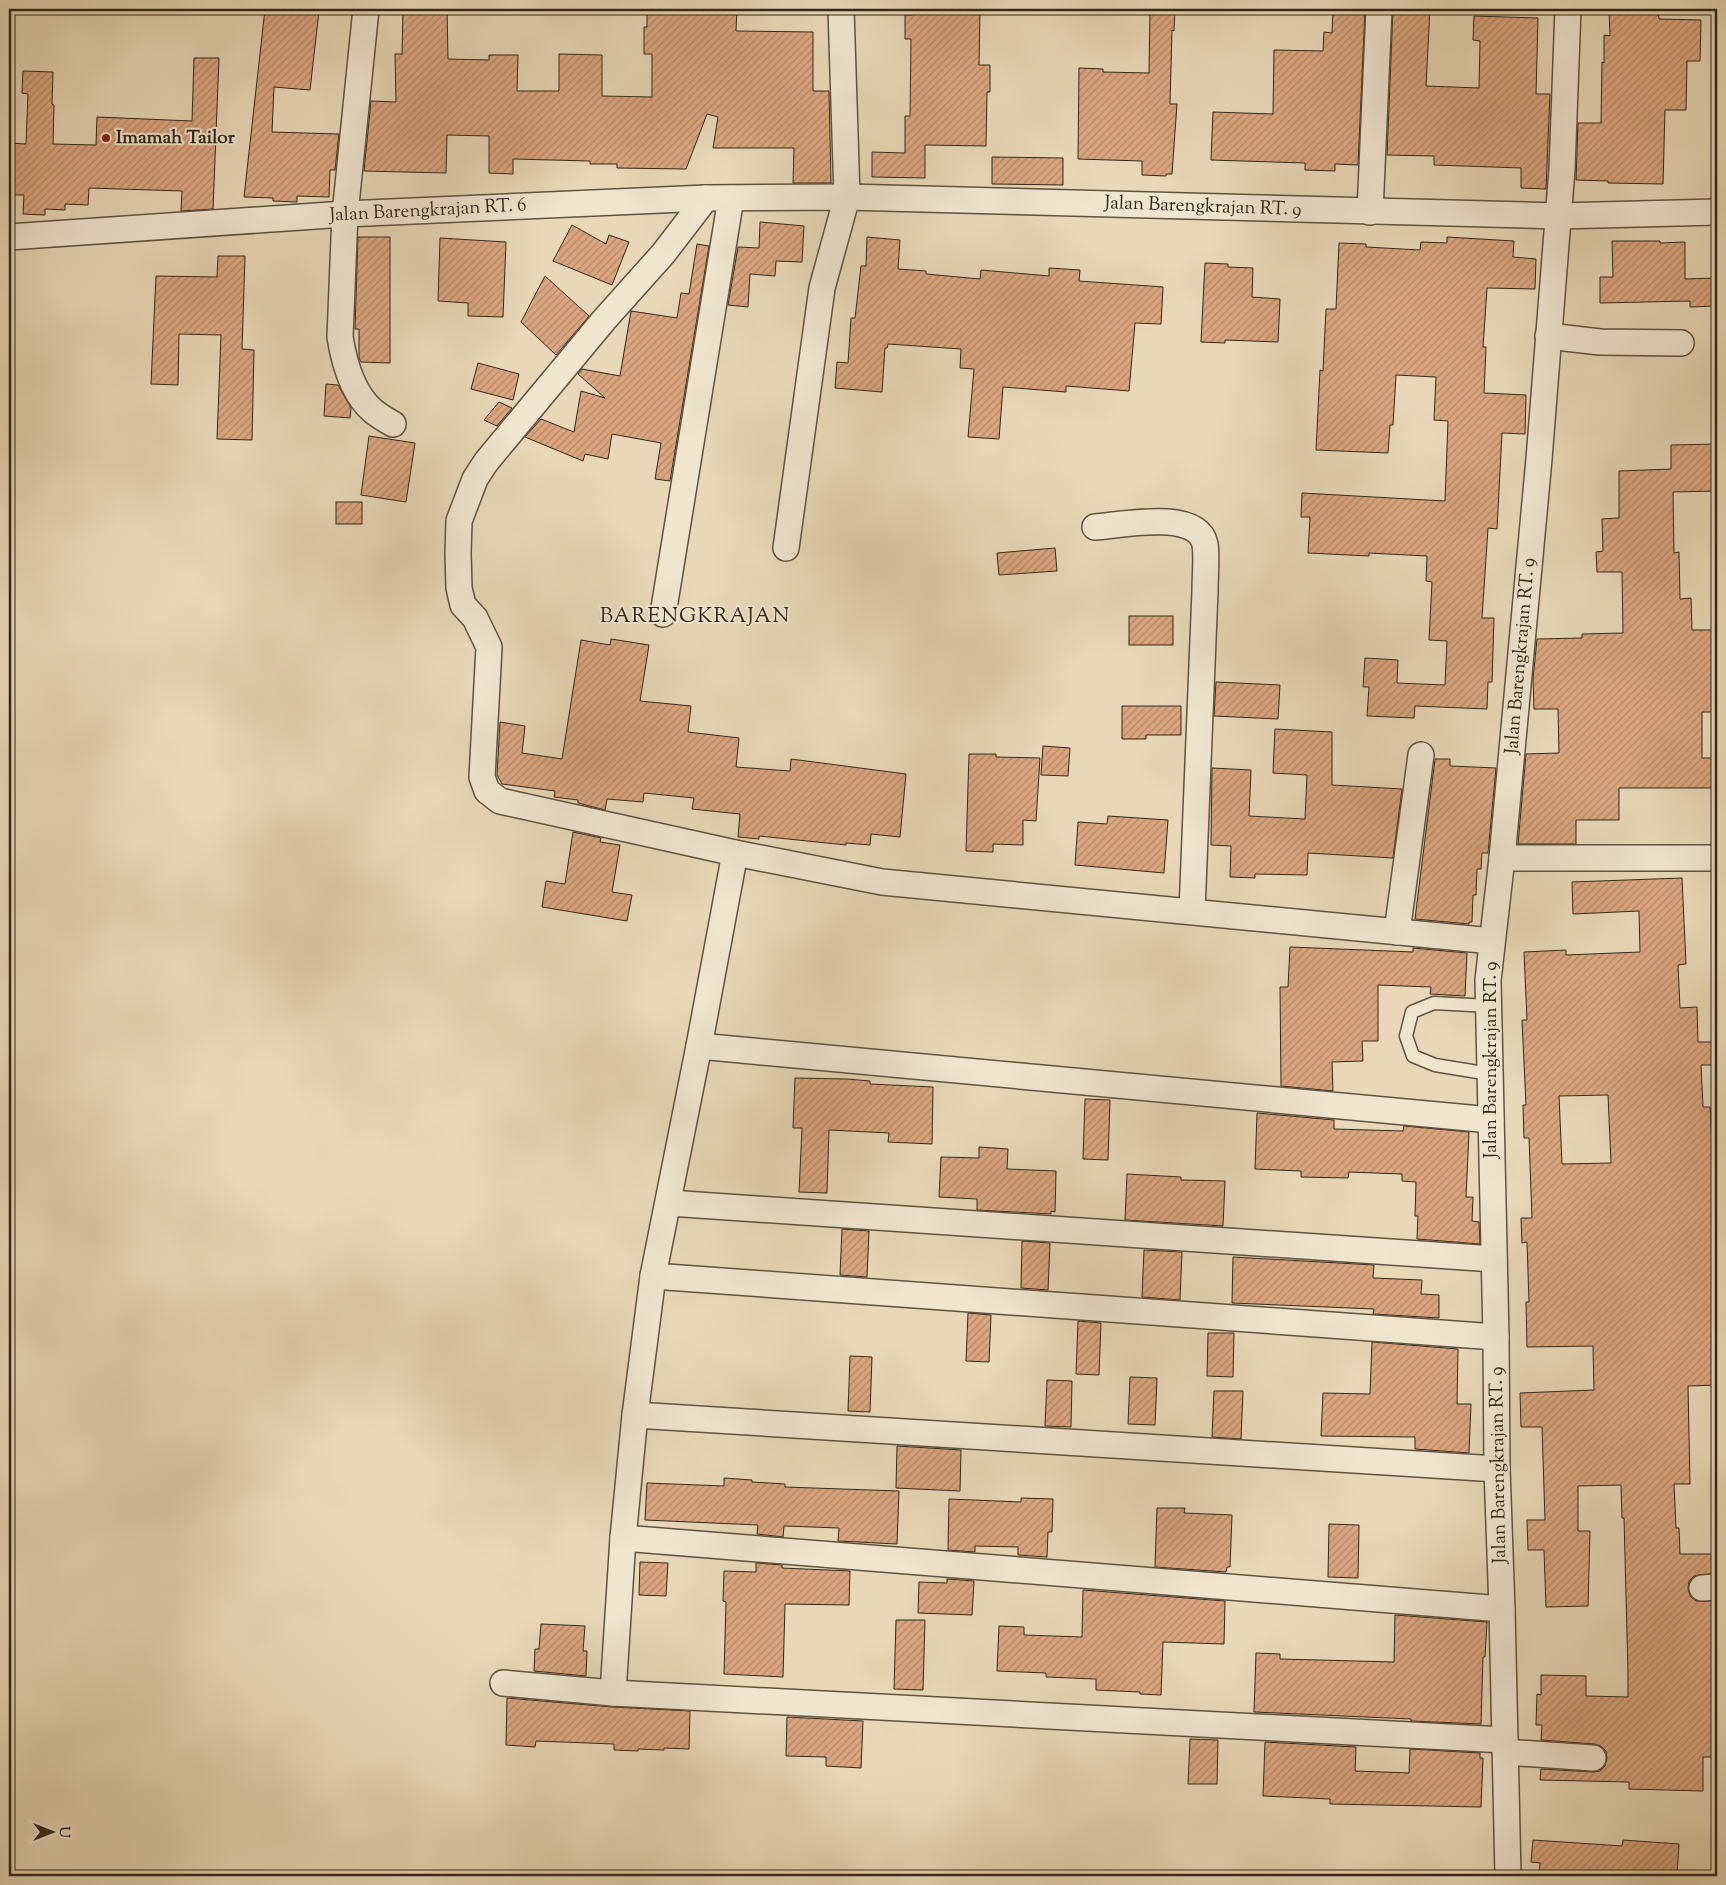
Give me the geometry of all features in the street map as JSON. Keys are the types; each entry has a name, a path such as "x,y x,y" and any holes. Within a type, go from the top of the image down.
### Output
{"street":[{"path":"366,9 345,214 340,337 343,354 359,395 372,411 393,424"},
{"path":"786,548 822,288 847,197 841,9"},
{"path":"1370,212 1379,9"},
{"name":"Jalan Barengkrajan RT. 9","path":"1508,1876 1506,1746 1497,1470 1488,980 1502,858 1539,459 1559,216 1568,9"},
{"name":"Jalan Barengkrajan RT. 6","path":"9,237 345,214 706,198 847,197"},
{"name":"Jalan Barengkrajan RT. 9","path":"847,197 1559,216 1717,212"},
{"path":"706,198 663,254 604,320 486,462 475,479 460,521 458,554 459,588 463,605 476,618 489,647 482,777 487,791 500,800 735,853 882,882 1492,941"},
{"path":"663,614 731,198"},
{"path":"1548,336 1600,342 1681,343"},
{"path":"1095,527 1171,521 1194,527 1205,543 1205,590 1192,911"},
{"path":"1397,932 1421,755"},
{"path":"614,1693 623,1538 635,1414 652,1276 699,1046 735,853"},
{"path":"1502,858 1717,858"},
{"path":"699,1046 1491,1120"},
{"path":"668,1203 1494,1259"},
{"path":"652,1276 1496,1337"},
{"path":"635,1414 1497,1470"},
{"path":"623,1538 1502,1608"},
{"path":"503,1682 614,1693 1506,1746 1593,1758"}],"lane":[{"path":"1489,1006 1434,1002 1412,1012 1406,1036 1413,1056 1435,1065 1490,1074"}],"building":[{"path":"265,9 319,11 310,90 274,87 272,132 339,134 335,170 330,170 329,197 297,196 297,202 273,201 273,198 244,197"},
{"path":"403,9 447,9 448,59 489,60 489,55 518,55 517,91 559,91 559,54 602,55 602,96 652,97 652,54 644,54 644,27 647,27 647,9 737,9 736,31 813,32 813,91 829,91 831,183 793,183 794,148 713,148 718,117 707,114 686,169 617,168 617,164 590,164 590,161 513,159 513,174 489,173 489,136 447,135 446,173 364,171 371,101 396,102 395,54 402,54"},
{"path":"912,9 980,9 979,65 990,65 990,92 987,92 986,146 925,145 925,178 872,177 872,152 905,153 905,116 910,116 911,39 905,39 905,15 912,15"},
{"path":"1150,9 1175,9 1174,31 1172,30 1170,104 1177,104 1172,174 1166,174 1166,176 1142,175 1142,161 1078,159 1079,68 1103,69 1103,72 1149,73"},
{"path":"1333,9 1365,9 1358,165 1335,164 1335,171 1305,170 1305,163 1211,160 1213,112 1273,114 1274,50 1323,51 1324,32 1332,33"},
{"path":"1393,9 1430,9 1426,86 1479,88 1480,41 1473,40 1474,16 1538,18 1536,94 1550,94 1546,189 1521,188 1521,168 1434,165 1434,156 1387,155"},
{"path":"1609,9 1658,9 1659,19 1701,20 1700,61 1687,61 1686,110 1665,110 1663,184 1608,183 1608,181 1576,180 1578,123 1601,123 1602,62 1604,63 1604,35 1610,36"},
{"path":"194,58 219,58 213,209 181,211 182,191 89,188 88,205 65,204 65,210 45,209 45,215 23,214 24,195 9,195 9,143 26,144 28,94 22,93 23,71 53,72 53,144 96,145 97,117 192,121"},
{"path":"992,157 1063,158 1063,185 992,184"},
{"path":"760,222 804,226 802,262 776,261 775,276 750,274 748,307 728,305 738,247 759,248"},
{"path":"572,225 606,244 609,235 629,242 612,285 553,261"},
{"path":"358,237 390,237 390,363 361,362 359,358 359,329 355,329"},
{"path":"867,237 900,240 898,269 926,271 926,274 980,279 981,270 1049,276 1049,268 1080,270 1079,281 1163,287 1161,324 1135,323 1129,391 1066,386 1066,392 1003,387 999,439 968,437 974,369 960,368 961,349 888,344 887,348 885,348 882,392 835,388 837,362 848,363 851,318 855,318 861,266 866,266"},
{"path":"1447,237 1514,241 1513,257 1536,259 1535,289 1487,288 1483,347 1486,347 1484,393 1526,395 1525,434 1502,433 1497,529 1488,528 1482,618 1494,618 1492,682 1488,682 1487,709 1415,706 1414,718 1367,716 1369,687 1363,687 1365,658 1398,660 1397,683 1445,685 1447,641 1429,640 1432,582 1426,581 1427,556 1369,553 1369,556 1308,553 1310,517 1301,517 1302,493 1445,501 1448,421 1434,420 1436,377 1396,375 1393,425 1390,425 1388,453 1316,450 1320,370 1323,371 1326,309 1336,309 1339,243 1366,244 1366,247 1420,250 1421,242 1447,243"},
{"path":"440,238 506,242 503,317 468,316 468,303 438,301"},
{"path":"1612,241 1685,242 1685,279 1716,278 1716,306 1690,307 1690,301 1600,303 1600,277 1613,277"},
{"path":"697,244 709,246 670,481 655,479 661,443 612,434 608,459 585,454 583,461 525,437 541,419 574,432 581,391 605,398 578,374 582,369 620,376 631,311 677,318 681,293 689,294"},
{"path":"218,256 245,256 242,349 254,350 252,440 217,439 221,335 179,334 178,385 151,384 156,276 217,277"},
{"path":"1205,263 1228,264 1228,267 1253,268 1252,297 1280,299 1278,342 1225,340 1225,343 1201,342"},
{"path":"545,276 589,316 556,355 521,322"},
{"path":"478,363 519,374 513,400 471,389"},
{"path":"326,384 338,385 351,408 350,418 324,416"},
{"path":"499,402 512,408 497,426 484,420"},
{"path":"369,436 415,443 406,502 361,495"},
{"path":"1717,444 1717,491 1673,492 1674,553 1679,552 1680,599 1691,598 1692,630 1717,630 1717,712 1702,712 1702,758 1717,758 1717,788 1619,788 1619,820 1576,820 1576,844 1518,844 1526,754 1559,753 1558,709 1534,709 1533,679 1537,639 1582,638 1582,634 1623,633 1622,572 1597,572 1596,552 1603,551 1602,519 1619,518 1619,471 1671,469 1671,445"},
{"path":"336,502 362,502 362,524 336,524"},
{"path":"1055,548 1057,571 999,575 997,553"},
{"path":"1129,616 1173,616 1173,645 1129,645"},
{"path":"611,639 649,645 640,701 691,706 688,732 739,738 736,767 790,771 791,759 906,774 900,837 871,834 870,845 846,843 846,845 759,836 759,839 738,837 740,814 692,809 694,798 644,793 643,802 607,799 605,810 578,803 578,800 554,797 555,791 502,784 497,775 500,722 525,726 522,753 562,759 581,640 610,645"},
{"path":"1216,682 1280,685 1278,719 1214,716"},
{"path":"1122,706 1181,706 1181,735 1146,735 1146,739 1122,739"},
{"path":"1275,729 1332,732 1332,785 1402,789 1393,858 1308,853 1307,875 1255,874 1255,878 1230,877 1231,846 1211,845 1212,768 1251,770 1249,816 1305,819 1307,775 1273,773"},
{"path":"1043,746 1070,748 1068,776 1041,775"},
{"path":"969,754 996,754 996,757 1040,758 1036,821 1023,820 1023,845 993,844 993,852 966,851"},
{"path":"1435,759 1450,759 1450,766 1496,768 1488,853 1482,853 1481,869 1477,869 1476,895 1473,895 1472,922 1469,922 1469,924 1415,919"},
{"path":"1108,816 1168,820 1164,873 1075,865 1078,822 1107,824"},
{"path":"573,832 601,838 600,842 620,845 612,892 632,895 627,921 542,907 546,881 565,884"},
{"path":"1682,878 1686,964 1678,965 1680,1008 1697,1007 1698,1042 1714,1042 1715,1065 1701,1065 1703,1107 1710,1107 1714,1178 1717,1178 1717,1385 1688,1386 1690,1484 1674,1484 1676,1528 1679,1528 1680,1554 1717,1554 1717,1573 1694,1576 1689,1581 1688,1588 1690,1596 1696,1601 1717,1601 1717,1757 1703,1757 1703,1791 1629,1789 1629,1782 1540,1780 1541,1769 1600,1771 1605,1766 1607,1758 1606,1751 1601,1746 1594,1744 1541,1740 1542,1725 1536,1725 1537,1694 1541,1695 1541,1675 1586,1676 1586,1696 1628,1697 1624,1518 1622,1518 1621,1485 1578,1486 1578,1531 1590,1531 1588,1606 1546,1607 1544,1550 1528,1550 1527,1520 1545,1520 1542,1427 1521,1427 1520,1393 1594,1390 1593,1346 1527,1347 1526,1302 1529,1302 1527,1242 1522,1243 1521,1218 1532,1218 1529,1138 1524,1138 1523,1105 1526,1105 1522,1020 1527,1020 1524,952 1566,950 1566,955 1640,952 1639,911 1573,914 1572,882","holes":["1608,1095 1611,1163 1562,1164 1559,1096"]},
{"path":"1290,947 1413,952 1413,948 1467,953 1465,996 1430,994 1431,987 1378,985 1378,1041 1362,1041 1363,1061 1332,1062 1333,1091 1281,1086 1280,987 1288,987"},
{"path":"795,1078 847,1079 870,1081 870,1084 933,1087 932,1144 888,1142 889,1133 829,1130 827,1193 799,1192 802,1128 793,1128"},
{"path":"1085,1099 1110,1100 1108,1160 1083,1159"},
{"path":"1257,1113 1334,1120 1334,1129 1403,1131 1404,1126 1469,1132 1466,1197 1473,1197 1472,1221 1479,1222 1480,1244 1417,1239 1418,1216 1415,1216 1416,1182 1402,1181 1402,1174 1349,1172 1348,1178 1301,1177 1301,1171 1255,1169"},
{"path":"979,1147 1008,1149 1007,1169 1056,1171 1055,1212 1051,1211 1051,1214 977,1210 977,1199 939,1197 941,1157 979,1158"},
{"path":"1127,1174 1181,1177 1181,1180 1225,1181 1223,1226 1125,1220"},
{"path":"842,1229 869,1231 867,1277 840,1275"},
{"path":"1022,1241 1050,1243 1048,1290 1021,1288"},
{"path":"1144,1250 1182,1252 1180,1300 1142,1297"},
{"path":"1233,1257 1374,1265 1373,1278 1422,1280 1421,1294 1439,1295 1439,1318 1373,1314 1374,1309 1232,1303"},
{"path":"968,1313 991,1315 989,1362 966,1361"},
{"path":"1078,1321 1101,1323 1099,1375 1076,1374"},
{"path":"1208,1333 1234,1333 1233,1377 1207,1376"},
{"path":"1372,1342 1458,1349 1457,1404 1471,1404 1469,1453 1415,1449 1415,1437 1321,1436 1323,1393 1370,1394"},
{"path":"850,1356 872,1357 870,1412 848,1411"},
{"path":"1130,1377 1157,1378 1155,1425 1128,1424"},
{"path":"1047,1380 1072,1381 1071,1427 1045,1426"},
{"path":"1214,1391 1243,1391 1241,1439 1212,1437"},
{"path":"897,1446 961,1450 960,1491 896,1488"},
{"path":"724,1478 785,1484 785,1487 899,1491 897,1544 838,1541 839,1528 784,1526 783,1537 757,1534 758,1525 645,1520 647,1483 724,1486"},
{"path":"1021,1498 1053,1499 1052,1532 1048,1532 1047,1557 1018,1555 1018,1547 975,1546 975,1552 948,1550 949,1499 1021,1502"},
{"path":"1157,1508 1185,1508 1184,1513 1232,1515 1230,1567 1227,1567 1226,1572 1155,1567"},
{"path":"1329,1524 1359,1525 1358,1578 1328,1577"},
{"path":"640,1562 668,1563 666,1596 639,1595"},
{"path":"756,1563 782,1565 782,1568 850,1571 849,1605 785,1604 783,1677 724,1674 726,1602 723,1601 724,1571 756,1572"},
{"path":"947,1579 974,1581 972,1615 918,1613 919,1582 947,1583"},
{"path":"1083,1590 1225,1601 1224,1644 1163,1642 1161,1695 1096,1690 1096,1679 1046,1677 1046,1673 997,1671 999,1626 1024,1627 1024,1635 1082,1637"},
{"path":"1395,1615 1487,1622 1485,1657 1483,1657 1481,1724 1254,1712 1256,1653 1280,1654 1280,1659 1394,1662"},
{"path":"896,1620 925,1620 923,1690 894,1689"},
{"path":"541,1624 585,1626 583,1651 587,1651 586,1676 534,1671 535,1649 539,1649"},
{"path":"507,1698 612,1707 690,1711 689,1749 614,1750 614,1744 536,1741 535,1747 506,1745"},
{"path":"787,1717 863,1721 861,1768 826,1766 826,1757 786,1756"},
{"path":"1190,1739 1218,1740 1217,1784 1188,1784"},
{"path":"1265,1742 1356,1747 1355,1771 1409,1773 1410,1749 1480,1753 1480,1758 1483,1758 1481,1807 1330,1804 1330,1799 1263,1796"},
{"path":"1533,1840 1622,1846 1623,1840 1679,1844 1677,1876 1539,1876 1540,1863 1531,1862"}],"place":[{"name":"Imamah Tailor","path":"106,138"}],"district":[{"name":"BARENGKRAJAN","path":"695,617"}]}
